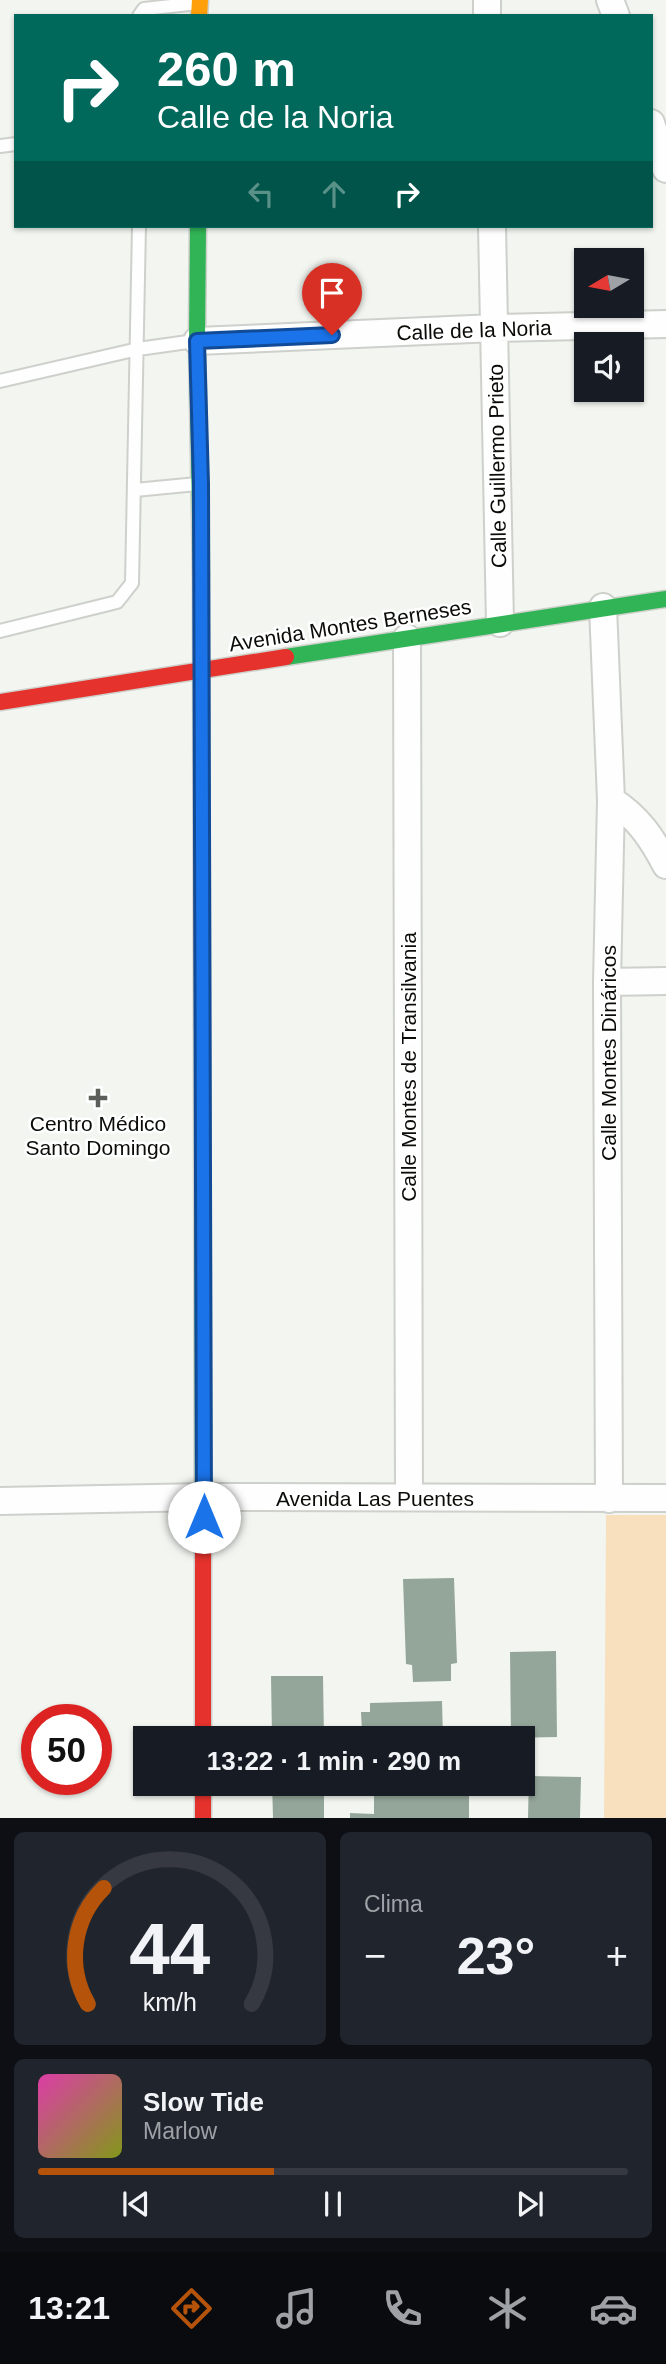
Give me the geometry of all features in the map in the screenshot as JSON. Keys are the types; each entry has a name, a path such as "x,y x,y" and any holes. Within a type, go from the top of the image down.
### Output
{"main road":[{"path":"198,228 197,341 201,484 203,1726"},
{"name":"Avenida Montes Berneses","path":"0,702 500,622 666,600"},
{"path":"203,1796 203,1818"}],"street":[{"path":"653,129 666,169"},
{"name":"Calle Guillermo Prieto","path":"492,228 500,622"},
{"name":"Calle de la Noria","path":"197,341 495,328 666,324"},
{"name":"Calle Montes Dináricos","path":"603,607 611,800 607,982 609,1499"},
{"name":"Calle Montes de Transilvania","path":"407,638 409,1497"},
{"path":"611,800 638,820 666,865"},
{"path":"607,982 666,981"},
{"name":"Avenida Las Puentes","path":"0,1501 204,1497 666,1498"}],"lane":[{"path":"140,14 144,9 200,6"},
{"path":"0,631 117,602 132,583 139,228"},
{"path":"0,381 138,349 197,341"},
{"path":"135,490 201,484"}],"shaded area":[{"path":"606,1515 666,1515 666,1818 604,1818"}],"building":[{"path":"454,1578 457,1663 451,1664 451,1681 413,1682 412,1665 406,1664 403,1579"},
{"path":"556,1651 557,1737 535,1737 535,1726 511,1726 510,1652"},
{"path":"271,1676 323,1676 324,1726 272,1726"},
{"path":"442,1701 443,1726 362,1726 361,1712 370,1712 370,1703"},
{"path":"535,1776 581,1777 580,1818 528,1818 529,1796 535,1796"},
{"path":"272,1796 324,1796 324,1818 273,1818"},
{"path":"374,1796 469,1796 469,1818 350,1818 350,1813 374,1814"}],"traffic: fast":[{"path":"198,228 201,574"},
{"path":"286,657 666,599"},
{"path":"202,1027 203,1552"}],"traffic: slow":[{"path":"199,14 200,0"}],"traffic: jam":[{"path":"201,574 202,1027"},
{"path":"0,702 286,657"},
{"path":"203,1552 203,1726"},
{"path":"203,1796 203,1818"}],"place":[{"name":"Centro Médico Santo Domingo","path":"98,1098"}],"route":[{"path":"204,1517 201,484 197,341 332,335"}]}
